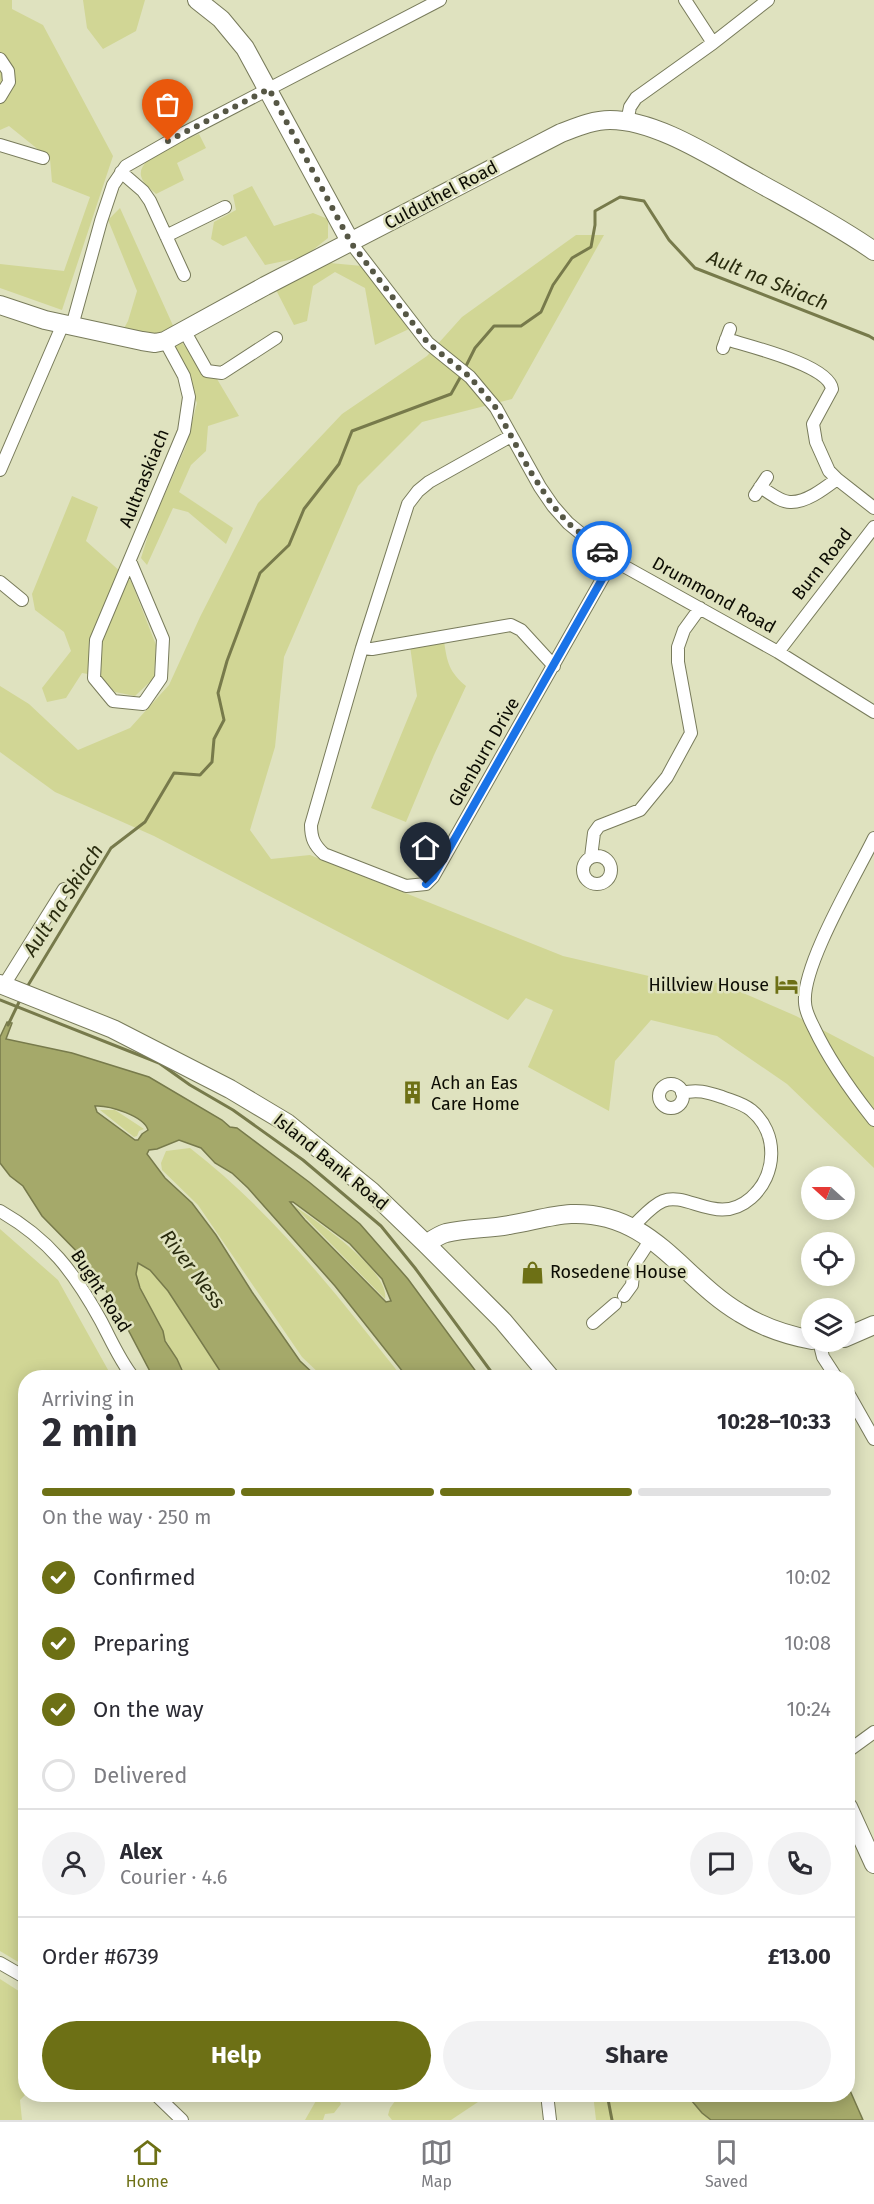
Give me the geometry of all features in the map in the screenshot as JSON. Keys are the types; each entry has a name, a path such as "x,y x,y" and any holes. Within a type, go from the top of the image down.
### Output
{"main road":[{"path":"202,1 234,32 245,48 351,243"},
{"name":"Culduthel Road","path":"0,305 68,325 142,341 155,343 165,341 265,286 561,133 601,121 627,122 659,132 717,159 874,251"},
{"name":"Island Bank Road","path":"12,989 113,1029 230,1089 287,1123 371,1191 503,1321 544,1370"},
{"path":"426,1244 445,1233 493,1228 571,1214 610,1219 632,1227 651,1239 739,1312 786,1335 801,1338"},
{"path":"855,1333 874,1325"},
{"path":"855,1824 874,1864"}],"street":[{"path":"0,470 68,325 113,185 121,172 135,159 440,0"},
{"path":"685,0 713,44"},
{"path":"627,122 632,102 713,44 768,0"},
{"path":"0,59 8,71 9,82 0,97"},
{"path":"0,145 43,158"},
{"path":"121,172 143,191 150,201 184,275"},
{"path":"166,236 225,207"},
{"name":"Drummond Road","path":"351,243 428,343 470,377 496,408 530,471 553,506 576,529 613,560 778,651 874,712"},
{"path":"185,332 207,371 222,373 276,338"},
{"path":"726,339 809,366 829,380 832,389 815,417 813,429 824,461 837,479 874,508"},
{"name":"Aultnaskiach","path":"130,561 163,639 162,678 143,704 113,701 94,678 96,640 184,431 189,398 184,376 165,341"},
{"name":"Glenburn Drive","path":"511,436 429,482 408,504 362,648 311,825 311,836 315,846 324,854 406,886 426,884 433,877 613,560"},
{"path":"761,486 790,502 812,495 837,479"},
{"name":"Burn Road","path":"778,651 874,527"},
{"path":"0,582 22,600"},
{"path":"591,857 594,833 599,826 640,810 667,777 691,733 678,662 678,647 684,630 700,608"},
{"path":"362,648 372,649 511,625 521,630 554,666"},
{"path":"874,838 814,959 806,989 805,1003 808,1015 824,1048 843,1080 874,1120"},
{"path":"12,989 64,889"},
{"path":"632,1227 665,1200 679,1200 711,1209 739,1204 749,1199 762,1185 770,1170 770,1137 752,1111 742,1104 700,1090 682,1093"},
{"name":"Bught Road","path":"0,1211 41,1238 61,1260 92,1305 129,1370"},
{"path":"593,1323 632,1285 634,1265 651,1239"},
{"path":"822,1352 831,1370"},
{"path":"855,1405 874,1439"},
{"path":"855,1746 874,1732"},
{"path":"0,1963 18,1973"},
{"path":"163,2102 182,2120"},
{"path":"548,2102 550,2120"}],"shaded area":[{"path":"0,0 12,0 12,9 43,25 113,156 62,310 0,288 0,264 64,271 90,197 52,182 50,159 9,126 0,130"},
{"path":"83,0 145,0 136,31 103,49 87,28"},
{"path":"199,134 206,148 177,163 184,180 156,194 145,184 141,176 146,162 163,150"},
{"path":"252,186 274,226 313,213 328,219 328,238 304,257 265,265 246,236 223,246 211,239 214,222 236,210 233,195"},
{"path":"120,208 175,330 148,337 123,330 137,291 108,220"},
{"path":"576,235 604,235 512,399 422,422 358,486 284,657 275,747 250,830 271,859 310,855 563,956 666,980 720,983 796,1016 874,1057 874,1168 787,1084 717,1036 651,1020 615,1061 609,1111 528,1067 553,1010 526,998 508,1020 154,836 55,792 0,752 0,686 29,704 78,750 130,728 169,685 200,617 258,503 342,414 427,356 462,317"},
{"path":"330,263 362,266 409,329 375,345 365,288 335,272 313,286 307,321 294,325 275,288"},
{"path":"181,341 204,374 217,379 239,416 208,426 206,451 191,465 179,492 233,528 226,544 188,512 173,508 147,565 141,558 151,526 186,446 197,403 174,347"},
{"path":"72,496 98,507 86,541 131,581 156,645 154,678 135,696 115,692 100,676 82,673 66,698 47,702 42,688 71,651 64,632 35,610 32,594"},
{"path":"444,641 450,666 466,686 406,822 371,808 417,696 410,646"},
{"path":"100,1110 115,1110 144,1129 134,1137"},
{"path":"190,1148 250,1200 328,1285 396,1370 316,1370 302,1357 198,1205 162,1170 161,1163 166,1151"},
{"path":"293,1205 364,1260 383,1287 385,1299"},
{"path":"0,1229 58,1280 108,1370 18,1370 18,1962 0,1951"},
{"path":"138,1260 158,1269 230,1370 177,1370 169,1345 158,1330 130,1271"},
{"path":"0,1979 18,1991 18,2102 20,2102 22,2120 0,2120"},
{"path":"315,2102 340,2102 341,2104 334,2113 325,2114 323,2120 305,2120"},
{"path":"394,2102 478,2102 451,2120 392,2120 388,2115"},
{"path":"594,2102 696,2102 711,2120 596,2120"}],"water":[{"name":"River Ness","path":"7,1022 12,1023 6,1039 72,1053 149,1077 230,1127 237,1128 360,1224 408,1279 475,1370 401,1370 335,1286 248,1188 232,1173 215,1163 201,1148 179,1140 149,1150 147,1154 165,1178 192,1203 300,1361 310,1370 219,1370 168,1291 150,1270 138,1263 136,1274 140,1288 163,1331 165,1341 182,1370 149,1370 114,1303 88,1263 42,1216 23,1186 10,1176 0,1163 0,1037","holes":["95,1106 109,1107 140,1120 148,1130 138,1140 135,1140 97,1112","290,1202 350,1244 382,1279 391,1301 386,1302 305,1220"]},
{"path":"693,2102 855,2102 863,2120 711,2120"}],"waterway":[{"name":"Ault na Skiach","path":"464,370 475,348 494,326 521,326 541,312 553,285 572,258 591,247 595,211 620,197 644,201 669,240 695,268 874,339"},
{"name":"Ault na Skiach","path":"27,987 111,848 145,822 174,773 200,775 212,762 214,739 224,720 218,693 227,661 260,573 289,545 304,509 339,464 352,431 451,394 461,376"},
{"name":"Ault na Skiach","path":"8,1025 21,998"},
{"path":"0,1000 159,1063 190,1085 233,1110 303,1160 381,1226 490,1370"},
{"path":"609,2102 612,2120"}],"way so far":[{"path":"168,141 269,89 351,243 428,343 470,377 496,408 530,471 553,506 568,523 602,551"}],"place":[{"name":"Hillview House","path":"787,985"},
{"name":"Ach an Eas Care Home","path":"413,1093"},
{"name":"Rosedene House","path":"532,1272"}],"route":[{"path":"426,884 433,877 493,774 613,560 602,551"}]}
